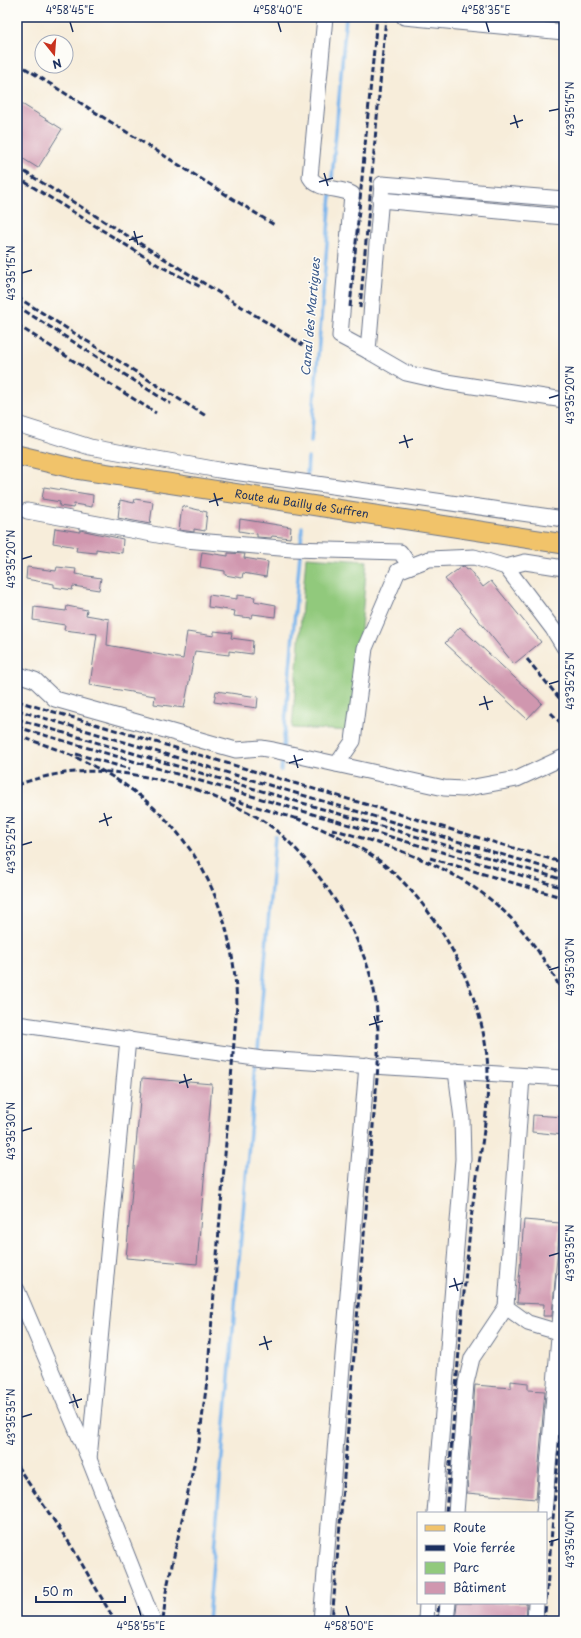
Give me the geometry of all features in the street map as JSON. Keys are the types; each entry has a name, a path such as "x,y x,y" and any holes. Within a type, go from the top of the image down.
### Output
{"main road":[{"name":"Route du Bailly de Suffren","path":"17,455 76,469 564,544"}],"street":[{"path":"325,17 310,177 313,182 321,186 343,189 352,194 340,336 406,373 446,382 564,400"},
{"path":"404,17 564,32"},
{"path":"368,351 382,184 564,200"},
{"path":"380,200 564,216"},
{"path":"17,424 90,447 219,470 564,519"},
{"path":"27,511 185,540 292,549 400,552 410,566"},
{"path":"337,764 354,742 366,648 398,571 429,559 474,557 506,567 525,562 564,568"},
{"path":"506,567 553,629 564,647"},
{"path":"17,674 35,680 56,700 236,750 261,748 272,750 444,788 464,789 517,779 564,757"},
{"path":"17,1024 262,1059 456,1071 522,1077 564,1078"},
{"path":"89,1459 128,1039"},
{"path":"321,1621 367,1065"},
{"path":"435,1512 463,1159 462,1119 456,1071"},
{"path":"456,1512 468,1376 472,1358 506,1307 522,1077"},
{"path":"544,1512 558,1332 564,1278"},
{"path":"17,1290 89,1459 153,1621"},
{"path":"506,1307 528,1324 558,1332"},
{"path":"426,1621 427,1604"},
{"path":"446,1621 448,1604"},
{"path":"535,1621 536,1604"}],"green space":[{"path":"306,557 367,561 352,731 292,728"}],"building":[{"path":"17,101 62,129 38,168 17,155"},
{"path":"44,487 93,495 92,507 74,504 73,508 59,506 60,502 42,499"},
{"path":"135,499 153,502 150,524 118,518 120,500 134,503"},
{"path":"182,506 207,512 205,531 194,529 194,532 179,530"},
{"path":"240,519 291,527 290,538 272,536 271,538 257,537 257,534 239,531"},
{"path":"55,528 80,532 80,530 123,539 122,553 96,549 96,553 76,551 77,547 53,543"},
{"path":"202,552 228,556 228,553 245,554 244,558 268,562 266,577 243,573 242,578 225,575 225,571 200,567"},
{"path":"464,566 467,570 469,569 483,587 491,581 541,642 514,664 445,579"},
{"path":"27,567 56,571 57,567 76,569 75,574 101,578 99,590 73,586 72,590 54,587 54,584 26,579"},
{"path":"209,595 237,599 237,595 255,597 254,601 276,605 275,617 253,614 251,618 234,616 235,611 208,607"},
{"path":"67,606 87,610 86,615 109,619 107,645 183,659 187,632 214,636 214,631 232,633 231,638 253,641 252,654 229,651 229,655 195,651 184,708 154,704 155,696 90,685 97,634 64,630 65,625 33,620 34,607 66,611"},
{"path":"460,627 542,703 527,719 445,643"},
{"path":"216,691 258,697 257,708 214,702"},
{"path":"142,1078 212,1084 197,1264 126,1258"},
{"path":"533,1115 564,1117 564,1135 532,1132"},
{"path":"524,1220 560,1223 552,1316 543,1316 544,1304 517,1303"},
{"path":"511,1381 528,1383 528,1390 545,1391 536,1499 467,1493 475,1385 511,1388"},
{"path":"457,1604 527,1604 526,1621 455,1621"}],"waterway":[{"name":"Canal des Martigues","path":"332,178 346,17"},
{"name":"Canal des Martigues","path":"311,442 331,194"},
{"path":"307,476 308,458"},
{"path":"301,543 302,527"},
{"path":"283,749 300,554"},
{"path":"281,770 283,755"},
{"path":"258,1050 275,836"},
{"path":"208,1621 256,1062"}],"railway":[{"path":"350,307 377,17"},
{"path":"360,308 386,17"},
{"path":"17,63 276,226"},
{"path":"17,167 303,345"},
{"path":"17,177 158,265 201,287"},
{"path":"17,297 206,416"},
{"path":"17,306 171,404"},
{"path":"17,325 156,413"},
{"path":"527,659 564,704"},
{"path":"17,701 564,863"},
{"path":"17,710 564,873"},
{"path":"551,713 564,726"},
{"path":"17,719 564,880"},
{"path":"17,727 564,888"},
{"path":"17,736 65,753 108,774 145,800 176,831 201,866 219,907 231,953 237,1004 207,1381 199,1442 166,1592 163,1621"},
{"path":"76,754 130,769"},
{"path":"17,785 64,773 87,771 132,774 201,791"},
{"path":"196,789 257,817 277,831 296,849 315,871 347,921 360,947 375,996 378,1022 378,1066 332,1621"},
{"path":"230,799 301,820"},
{"path":"296,818 358,847 377,859 399,878 420,901 439,927 469,986 479,1016 486,1047 488,1076 486,1113 467,1256 446,1512"},
{"path":"332,829 420,858 472,886 518,925 546,963 556,979 564,998"},
{"path":"430,858 564,898"},
{"path":"547,1588 564,1389"},
{"path":"17,1466 72,1547 115,1621"},
{"path":"437,1621 439,1604"},
{"path":"544,1621 546,1604"}]}
